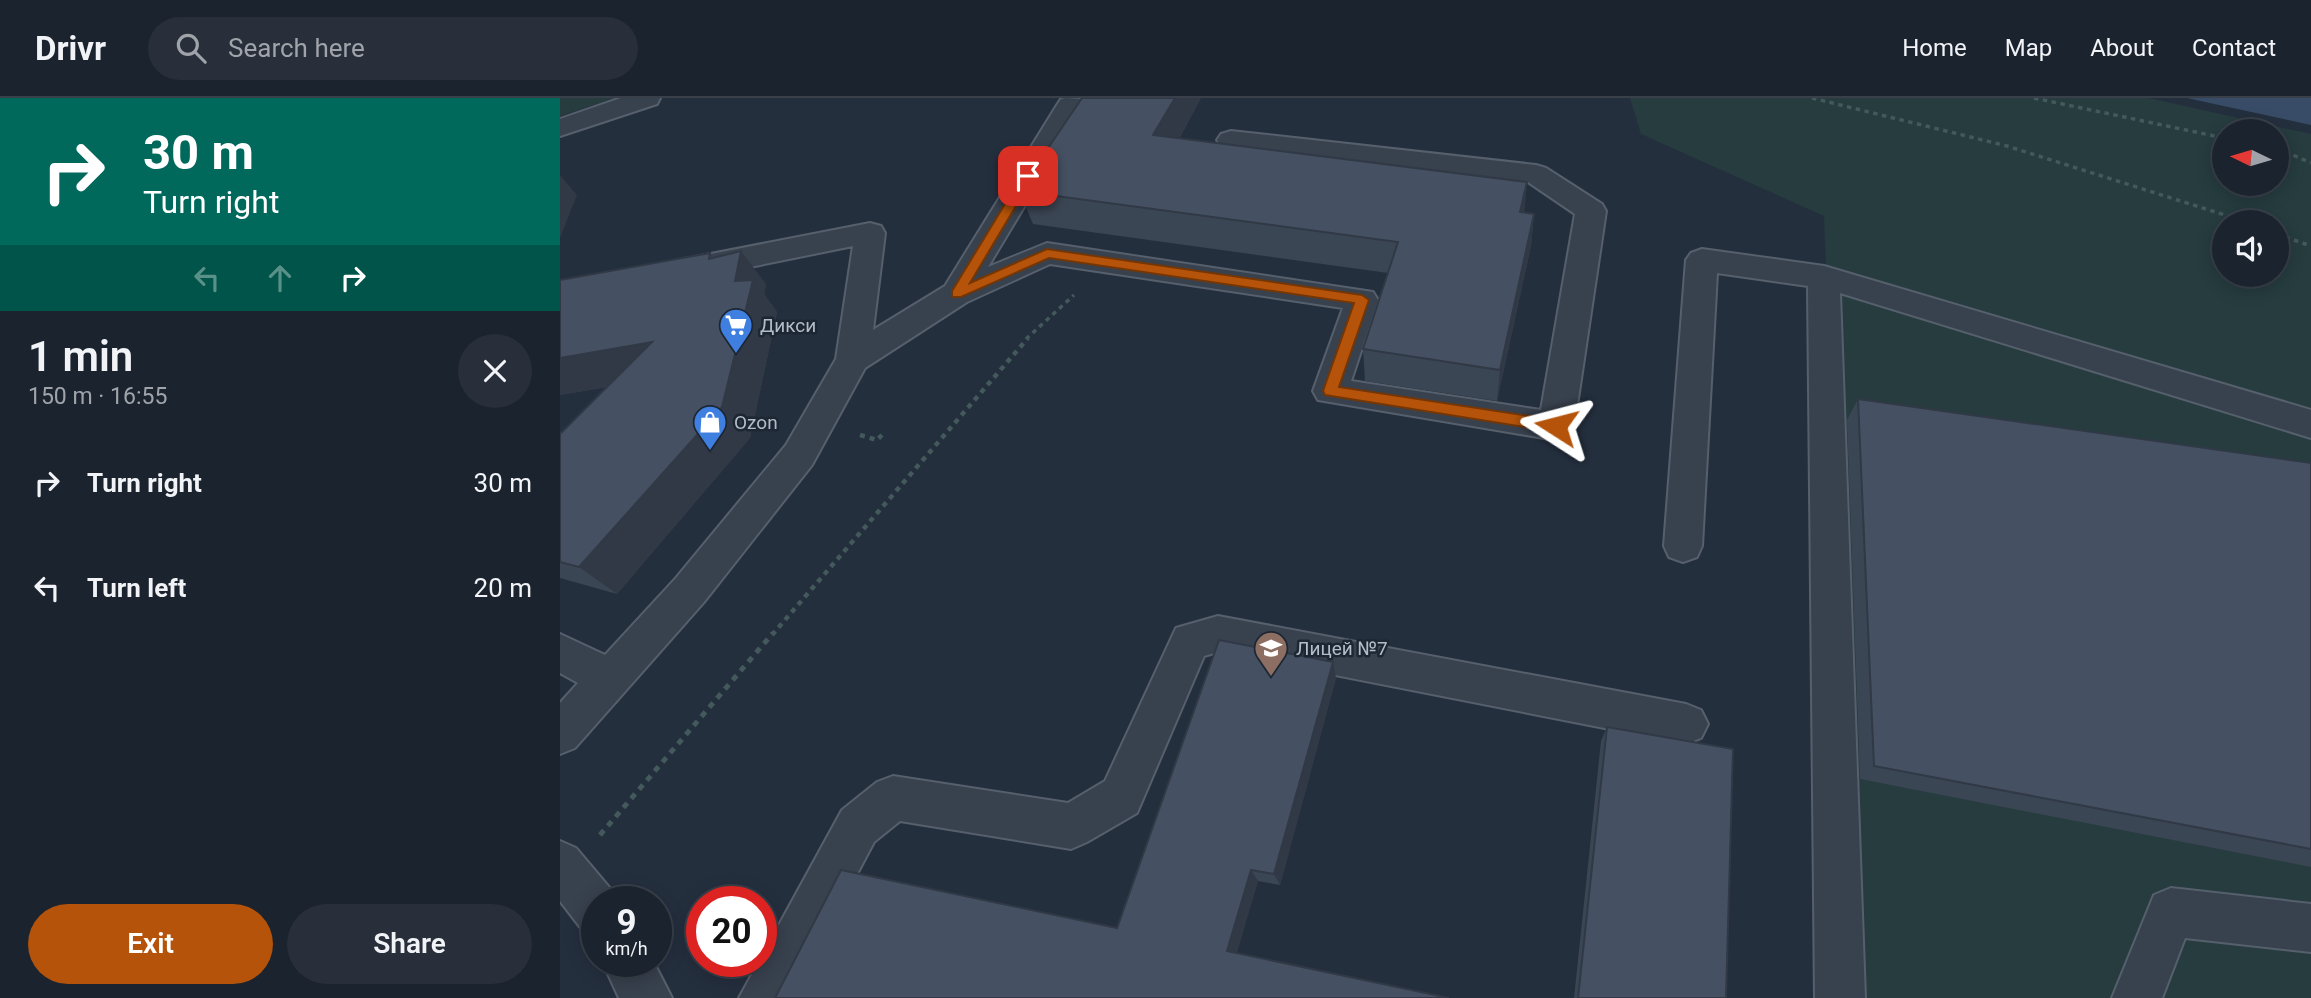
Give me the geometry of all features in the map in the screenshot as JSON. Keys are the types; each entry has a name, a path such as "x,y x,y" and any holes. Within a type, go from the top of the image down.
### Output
{"street":[{"path":"560,128 647,98"},
{"path":"956,294 1071,105"},
{"path":"853,359 956,294 1047,253 1362,300 1330,391 1556,426 1591,211 1535,174 1231,140"},
{"path":"560,734 690,590 799,455 853,359 870,233 665,274"},
{"path":"1683,546 1702,260 1824,276 2311,424"},
{"path":"1824,276 1840,998"},
{"path":"764,998 858,826 893,798 1072,826 1122,797 1190,641 1219,634 1686,724"},
{"path":"560,652 610,679"},
{"path":"564,869 581,890"},
{"path":"2137,998 2171,912 2311,929"},
{"path":"635,977 647,998"}],"path":[{"path":"1812,98 2007,146 2212,211"},
{"path":"2034,98 2212,135"},
{"path":"2289,153 2311,163"},
{"path":"2289,238 2311,246"},
{"path":"564,869 1023,342 1111,263"}],"green space":[{"path":"560,98 615,98 560,116"},
{"path":"1630,98 2149,98 2244,119 2212,119 2212,196 2289,196 2289,129 2311,134 2311,998 1855,998 1824,216 1641,134"}],"water":[{"path":"2187,98 2311,98 2311,125"}],"building":[{"path":"1082,98 1175,98 1153,135 1527,182 1520,212 1534,214 1500,370 1363,349 1398,242 1019,191"},
{"path":"741,251 735,281 753,280 722,407 579,567 560,562 560,434 652,342 560,358 560,280 710,253 709,259"},
{"path":"1858,399 2311,463 2311,849 1874,766"},
{"path":"1219,640 1333,662 1274,874 1251,870 1227,951 1449,998 775,998 841,870 1117,928"},
{"path":"1607,727 1733,749 1726,998 1578,998"}],"place":[{"name":"Дикси","path":"736,355"},
{"name":"Ozon","path":"710,452"},
{"name":"Лицей №7","path":"1271,678"}],"route":[{"path":"1028,176 956,294 1047,253 1362,300 1330,391 1556,426"}]}
